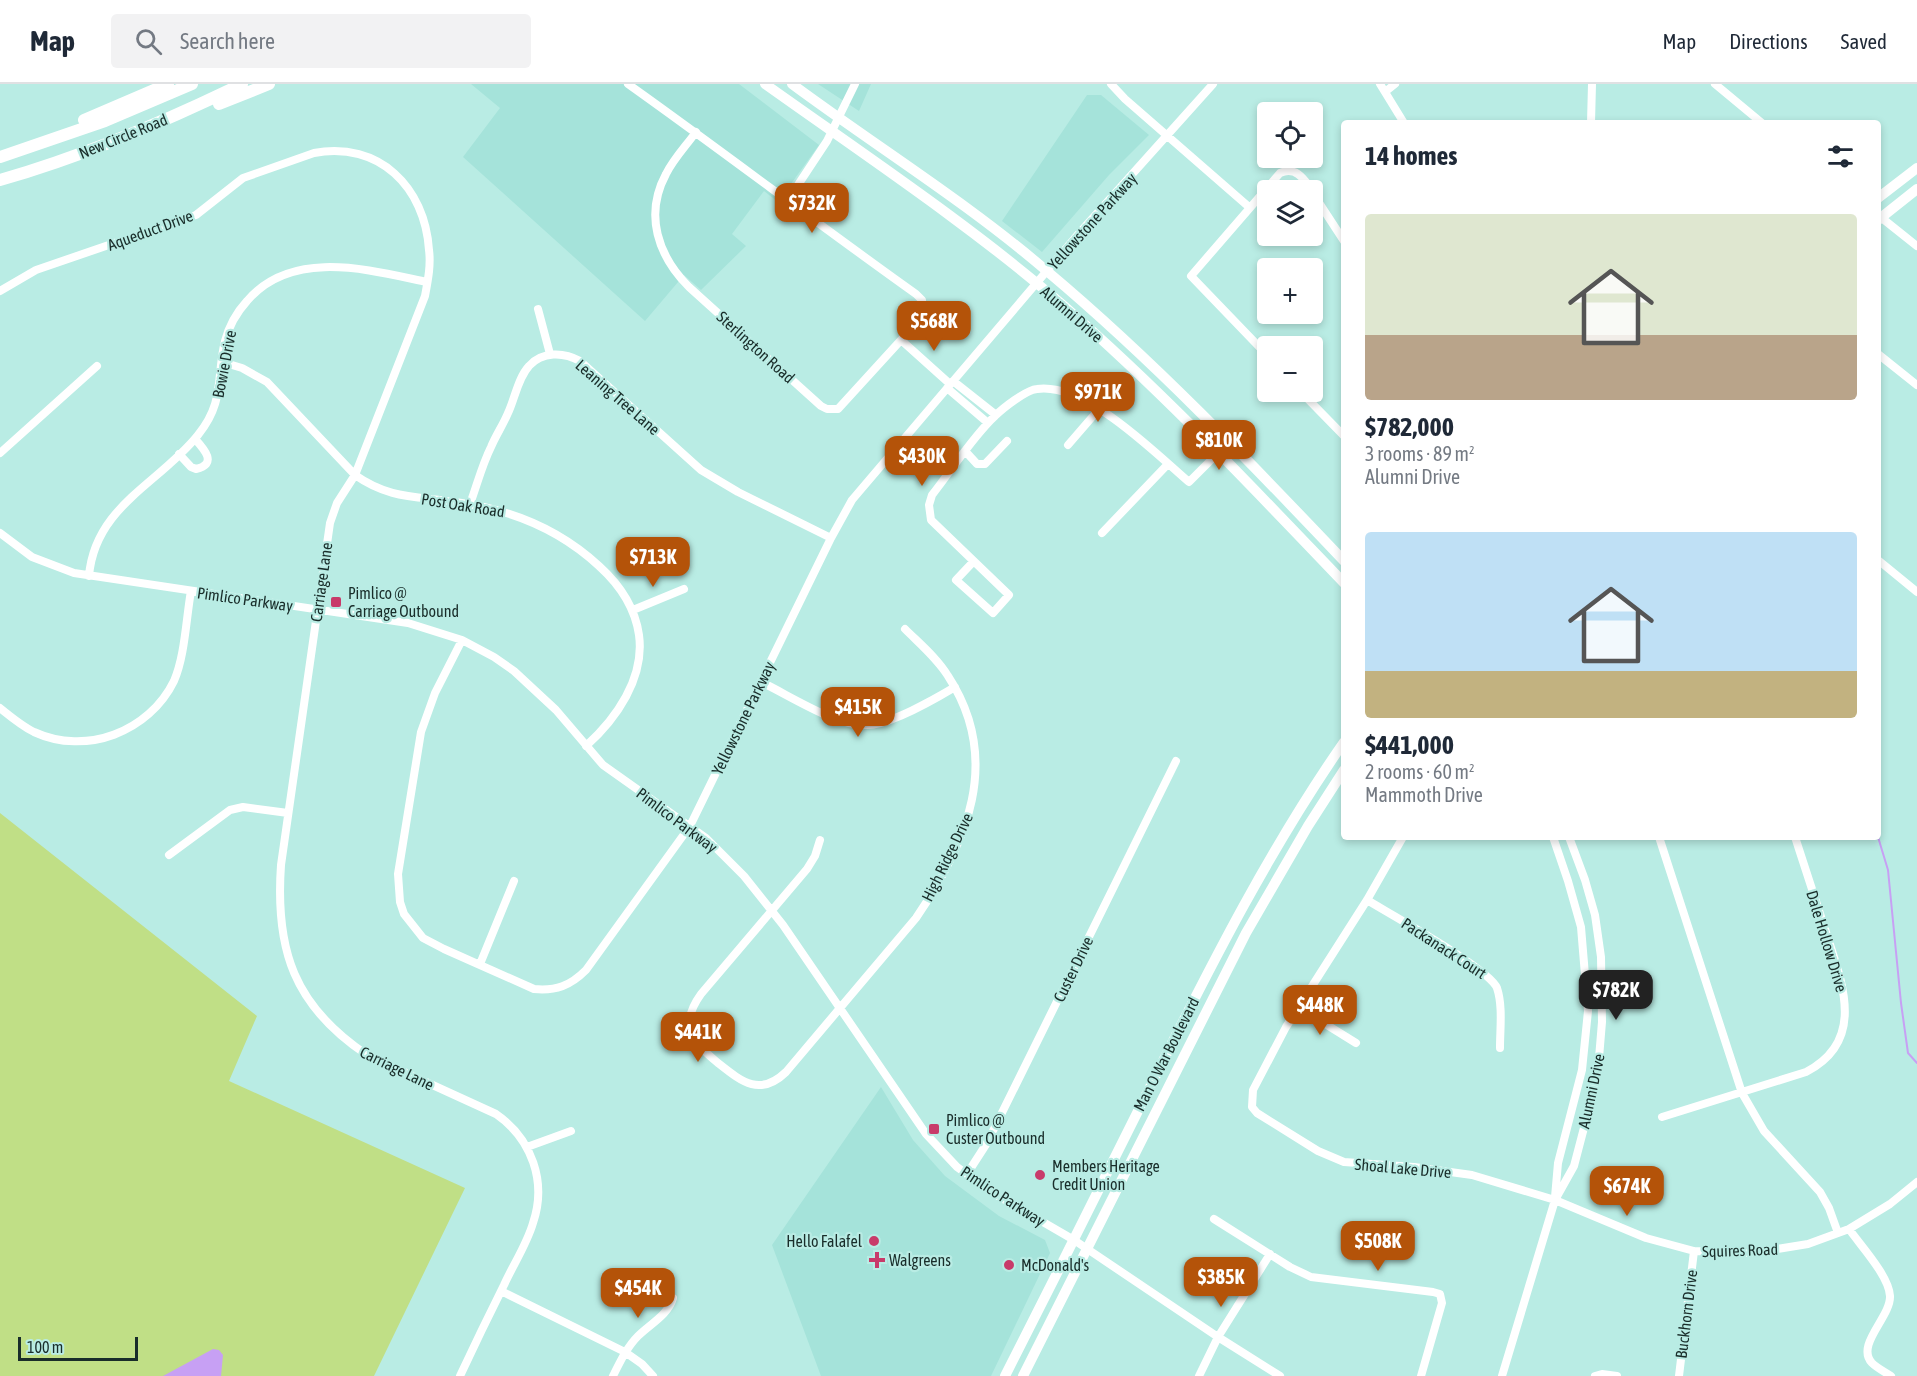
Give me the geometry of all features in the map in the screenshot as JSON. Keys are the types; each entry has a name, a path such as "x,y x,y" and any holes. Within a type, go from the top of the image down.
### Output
{"highway":[{"path":"0,155 114,109 168,84"},
{"name":"New Circle Road","path":"0,155 105,121 192,84"},
{"name":"New Circle Road","path":"0,180 127,136 242,84"},
{"path":"127,136 160,126 269,84"}],"main road":[{"name":"Alumni Drive","path":"765,84 950,216 1037,284 1147,381 1341,580"},
{"name":"Alumni Drive","path":"792,84 960,203 1047,271 1151,364 1341,558"},
{"path":"1881,196 1917,168"},
{"path":"1881,216 1917,189"},
{"name":"Man O War Boulevard","path":"1005,1376 1208,972 1247,899 1341,747"},
{"name":"Man O War Boulevard","path":"1023,1376 1246,933 1302,835 1341,775"}],"street":[{"path":"628,84 920,297 923,304 922,314 901,340 950,384 988,423"},
{"path":"788,200 832,132 855,84"},
{"path":"1111,84 1125,99 1249,207"},
{"name":"Yellowstone Parkway","path":"462,640 435,693 415,755 398,874 398,890 404,914 423,938 444,949 534,989 558,988 576,981 586,970 690,826 831,538 861,488 1047,271 1213,84"},
{"path":"1395,84 1382,88 1402,120"},
{"path":"1592,84 1592,120"},
{"path":"1715,84 1758,120"},
{"name":"Sterlington Road","path":"696,132 667,172 657,198 656,227 659,243 670,266 680,277 827,409 832,410 842,406 901,340"},
{"name":"Aqueduct Drive","path":"0,291 36,270 196,214 234,184 258,171 326,151 351,152 371,158 394,172 412,193 420,207 428,236 429,268 420,309 355,475"},
{"path":"1273,180 1284,171 1291,171 1302,176 1305,180"},
{"path":"1257,198 1191,276 1257,345"},
{"path":"1323,208 1341,236"},
{"path":"1881,219 1917,246"},
{"name":"Bowie Drive","path":"89,576 95,550 113,516 195,439 206,425 215,405 225,341 232,323 240,308 262,286 277,277 313,268 344,267 427,282"},
{"path":"470,504 490,448 508,413 524,373 534,361 550,354 538,309"},
{"name":"Leaning Tree Lane","path":"550,354 568,356 580,361 689,460 717,481 831,538"},
{"path":"1881,356 1917,385"},
{"name":"Post Oak Road","path":"222,362 242,368 267,382 355,475 368,484 393,494 470,504 514,514 543,526 576,545 607,573 620,588 633,610 640,645 636,674 621,705 611,720 586,746"},
{"path":"0,453 97,366"},
{"path":"950,384 996,415"},
{"path":"973,562 956,580 993,613 1009,595 931,520 929,505 932,495 988,423 1035,388 1059,390 1079,396 1100,408 1189,482 1229,442"},
{"path":"1311,402 1341,433"},
{"path":"1068,445 1100,408"},
{"path":"179,454 191,467 196,469 205,466 207,454 195,439"},
{"path":"966,452 978,464 985,464 1007,441"},
{"path":"1102,533 1168,464"},
{"name":"Carriage Lane","path":"355,475 337,503 330,523 279,885 281,930 294,972 316,1009 348,1042 367,1055 496,1114 511,1126 527,1147 538,1182 537,1209 533,1226 460,1376"},
{"name":"Pimlico Parkway","path":"0,533 19,549 45,563 89,576 408,623 462,640 494,657 525,680 556,710 603,765 706,838 744,876 772,911 841,1008 926,1134 967,1174 1014,1207 1074,1240 1280,1376"},
{"path":"1881,562 1917,592"},
{"path":"633,610 684,589"},
{"path":"0,708 35,732 77,741 93,741 111,736 141,722 163,699 175,679 191,591"},
{"name":"High Ridge Drive","path":"820,840 815,856 807,869 693,1005 689,1022 693,1038 699,1047 736,1077 755,1085 763,1085 778,1079 786,1072 916,918 952,854 969,815 975,786 975,745 967,712 955,687 938,662 905,629"},
{"path":"761,682 839,721 869,726 885,722 955,687"},
{"name":"Custer Drive","path":"967,1174 987,1143 1176,761"},
{"path":"169,855 230,810 243,807 288,813"},
{"name":"Shoal Lake Drive","path":"1401,840 1367,900 1298,1007 1253,1090 1252,1107 1257,1113 1318,1151 1344,1162 1455,1172 1493,1180 1555,1200"},
{"name":"Alumni Drive","path":"1502,1376 1555,1200 1558,1163 1582,1070 1588,1011 1581,927 1553,840"},
{"name":"Alumni Drive","path":"1555,1200 1574,1166 1596,1077 1602,1022 1601,957 1595,915 1570,840"},
{"path":"1660,840 1742,1092 1764,1131 1820,1192 1829,1208 1838,1233"},
{"name":"Dale Hollow Drive","path":"1662,1117 1792,1077 1817,1066 1833,1050 1844,1024 1845,994 1797,840"},
{"path":"480,964 514,881"},
{"name":"Packanack Court","path":"1367,900 1476,966 1493,980 1499,995 1500,1048"},
{"path":"1298,1007 1356,1042"},
{"path":"527,1147 571,1131"},
{"name":"Squires Road","path":"1555,1200 1646,1238 1694,1251 1753,1253 1808,1244 1849,1229 1890,1204 1917,1182"},
{"path":"1214,1219 1270,1254 1311,1276 1440,1294 1442,1303 1421,1376"},
{"path":"1849,1229 1890,1290 1890,1305 1869,1342 1867,1352 1871,1362 1891,1376"},
{"name":"Buckhorn Drive","path":"1679,1376 1694,1251"},
{"path":"1199,1376 1218,1337 1270,1254"},
{"path":"501,1291 625,1352 642,1364 653,1376"},
{"path":"613,1376 625,1352 669,1308 673,1298"},
{"path":"1595,1376 1602,1374 1617,1376"}],"shaded area":[{"path":"471,84 739,84 819,145 778,202 764,191 732,234 746,246 701,290 684,275 645,321 463,157 500,108"},
{"path":"818,84 871,84 859,111"},
{"path":"1087,95 1101,95 1149,135 1109,175 1042,252 1002,221"},
{"path":"881,1087 913,1140 945,1176 999,1216 1045,1240 1050,1253 991,1376 821,1376 772,1245"},
{"path":"213,1349 219,1350 223,1355 221,1376 163,1376"}],"green space":[{"path":"0,813 257,1016 229,1081 465,1188 374,1376 0,1376"}],"waterway":[{"path":"1879,840 1888,870 1908,1053 1917,1063"}],"place":[{"name":"Pimlico @ Carriage Outbound","path":"336,602"},
{"name":"Pimlico @ Custer Outbound","path":"934,1129"},
{"name":"Members Heritage Credit Union","path":"1040,1175"},
{"name":"Hello Falafel","path":"874,1241"},
{"name":"Walgreens","path":"877,1260"},
{"name":"McDonald's","path":"1009,1265"}]}
